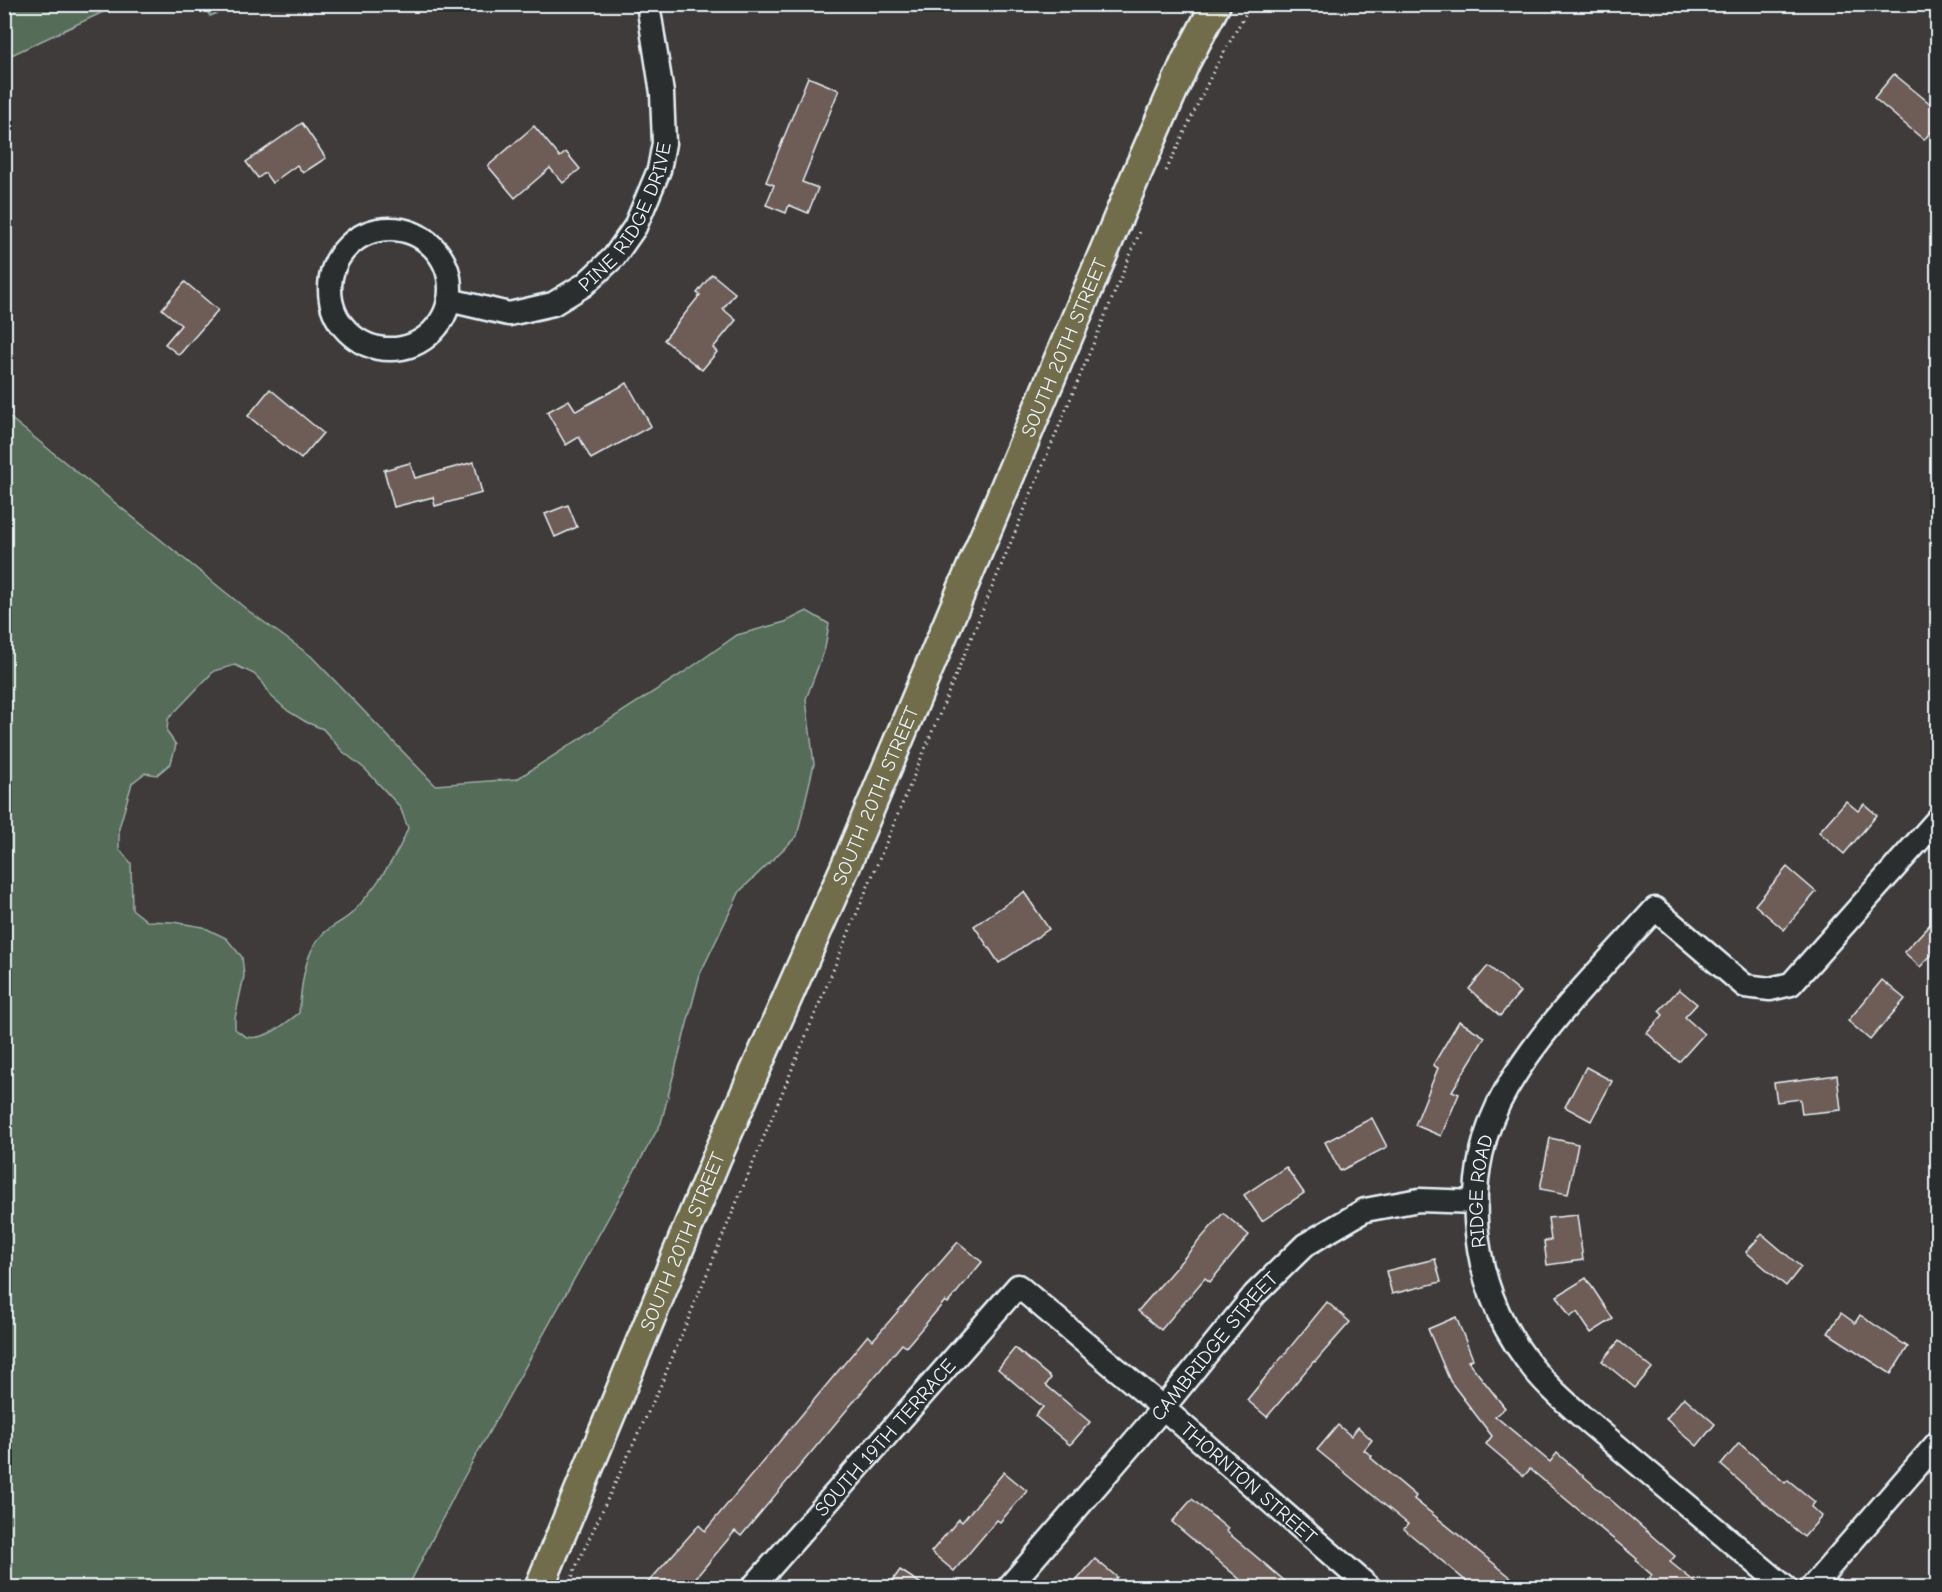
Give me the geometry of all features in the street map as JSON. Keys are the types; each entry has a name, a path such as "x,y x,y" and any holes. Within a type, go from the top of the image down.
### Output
{"main road":[{"name":"SOUTH 20TH STREET","path":"538,1587 694,1212 852,852 1137,173 1186,61 1216,4"}],"street":[{"name":"PINE RIDGE DRIVE","path":"449,300 508,314 553,304 584,285 614,257 635,227 656,178 664,143 662,93 648,4"},
{"path":"382,230 400,230 416,235 431,244 442,258 449,274 451,292 449,300 447,310 438,326 425,339 408,347 390,349 372,346 356,338 342,325 334,309 330,290 332,273 339,257 365,234 382,230"},
{"name":"RIDGE ROAD","path":"1786,1587 1552,1390 1525,1358 1503,1322 1489,1288 1476,1237 1475,1184 1486,1133 1506,1088 1547,1030 1655,909 1745,986 1770,989 1791,984 1938,819"},
{"name":"CAMBRIDGE STREET","path":"1008,1587 1163,1408 1255,1294 1305,1245 1365,1210 1419,1200 1476,1202"},
{"name":"THORNTON STREET","path":"1018,1286 1370,1587"},
{"name":"SOUTH 19TH TERRACE","path":"752,1587 1018,1286"},
{"path":"1810,1587 1938,1442"}],"path":[{"path":"1165,173 1214,70 1251,4"},
{"path":"569,1587 575,1569 669,1365 1143,225"}],"green space":[{"path":"5,4 118,4 118,5 5,58"},
{"path":"203,5 235,5 210,16"},
{"path":"4,413 250,612 311,656 435,785 517,779 686,671 737,635 785,622 807,611 829,624 825,648 806,699 814,764 797,836 740,891 700,974 661,1123 459,1486 408,1587 5,1587","holes":["235,665 254,674 271,696 288,711 323,729 342,751 365,769 400,807 408,828 391,862 368,895 352,913 325,932 311,951 304,972 299,1013 268,1034 254,1038 245,1036 235,1029 235,1018 244,976 242,957 226,938 203,927 147,921 132,909 131,863 119,849 119,828 132,783 145,773 157,775 171,763 176,745 167,732 168,719 214,671"]}],"building":[{"path":"1894,74 1938,110 1938,123 1924,140 1874,98"},
{"path":"808,77 839,90 802,182 818,188 808,213 789,205 786,213 766,205 774,185 766,182"},
{"path":"302,123 326,158 303,173 297,165 272,183 265,173 258,178 246,162"},
{"path":"534,126 560,157 566,152 580,169 563,183 550,168 515,198 488,166"},
{"path":"712,274 735,293 723,309 736,320 713,348 717,352 702,370 664,340 700,295 697,293"},
{"path":"185,282 218,310 179,355 165,344 181,325 162,309"},
{"path":"627,383 651,426 591,459 579,437 566,445 547,412 569,400 576,411"},
{"path":"270,389 323,433 301,459 248,416"},
{"path":"474,462 482,493 435,506 433,497 394,507 384,470 410,463 415,478"},
{"path":"568,505 577,527 555,537 545,514"},
{"path":"1846,801 1858,811 1864,804 1877,815 1844,854 1819,832"},
{"path":"1787,867 1816,892 1784,930 1755,905"},
{"path":"1024,892 1049,929 999,963 974,926"},
{"path":"1938,916 1938,948 1920,967 1904,952"},
{"path":"1488,966 1520,992 1500,1016 1469,989"},
{"path":"1882,980 1905,999 1870,1040 1848,1021"},
{"path":"1679,989 1697,1004 1685,1017 1704,1034 1679,1062 1647,1033 1663,1015 1659,1011"},
{"path":"1459,1021 1485,1037 1452,1091 1459,1094 1441,1136 1415,1125 1438,1068 1433,1065"},
{"path":"1586,1067 1612,1081 1591,1121 1565,1107"},
{"path":"1837,1075 1841,1110 1802,1114 1800,1099 1777,1102 1774,1083"},
{"path":"1372,1118 1387,1147 1340,1171 1325,1142"},
{"path":"1550,1138 1578,1144 1568,1194 1540,1189"},
{"path":"1286,1167 1304,1193 1262,1221 1244,1195"},
{"path":"1223,1213 1249,1235 1210,1282 1205,1278 1161,1330 1138,1311"},
{"path":"1577,1215 1583,1260 1547,1265 1544,1241 1551,1240 1548,1218"},
{"path":"1762,1234 1801,1267 1786,1286 1746,1252"},
{"path":"958,1242 982,1262 948,1303 945,1301 906,1347 902,1344 741,1536 735,1531 688,1587 644,1587 699,1525 705,1531 868,1335 873,1340"},
{"path":"1435,1259 1441,1282 1392,1294 1386,1271"},
{"path":"1586,1278 1613,1319 1591,1333 1577,1312 1570,1317 1557,1296"},
{"path":"1327,1302 1350,1322 1267,1417 1247,1400"},
{"path":"1841,1313 1855,1323 1860,1315 1908,1347 1891,1374 1828,1333"},
{"path":"1456,1317 1473,1359 1468,1361 1505,1408 1495,1416 1550,1462 1557,1453 1675,1556 1670,1562 1701,1587 1642,1587 1652,1575 1636,1561 1637,1559 1530,1469 1524,1476 1486,1444 1492,1436 1450,1381 1428,1329"},
{"path":"1619,1341 1652,1368 1635,1388 1602,1361"},
{"path":"1015,1348 1051,1378 1046,1385 1090,1422 1070,1445 1035,1416 1043,1407 998,1369"},
{"path":"1684,1397 1715,1424 1697,1446 1666,1419"},
{"path":"1338,1425 1351,1436 1358,1427 1372,1440 1364,1450 1372,1456 1371,1458 1416,1496 1414,1499 1513,1579 1506,1587 1473,1587 1404,1529 1408,1524 1317,1450"},
{"path":"1739,1443 1785,1483 1788,1480 1815,1502 1811,1507 1822,1516 1804,1537 1721,1465"},
{"path":"1004,1472 1027,1491 1000,1522 997,1520 954,1571 931,1552 959,1519 962,1522"},
{"path":"1192,1499 1292,1587 1249,1587 1172,1522"},
{"path":"1095,1559 1117,1577 1108,1587 1071,1587"},
{"path":"900,1570 926,1587 888,1587"}]}
